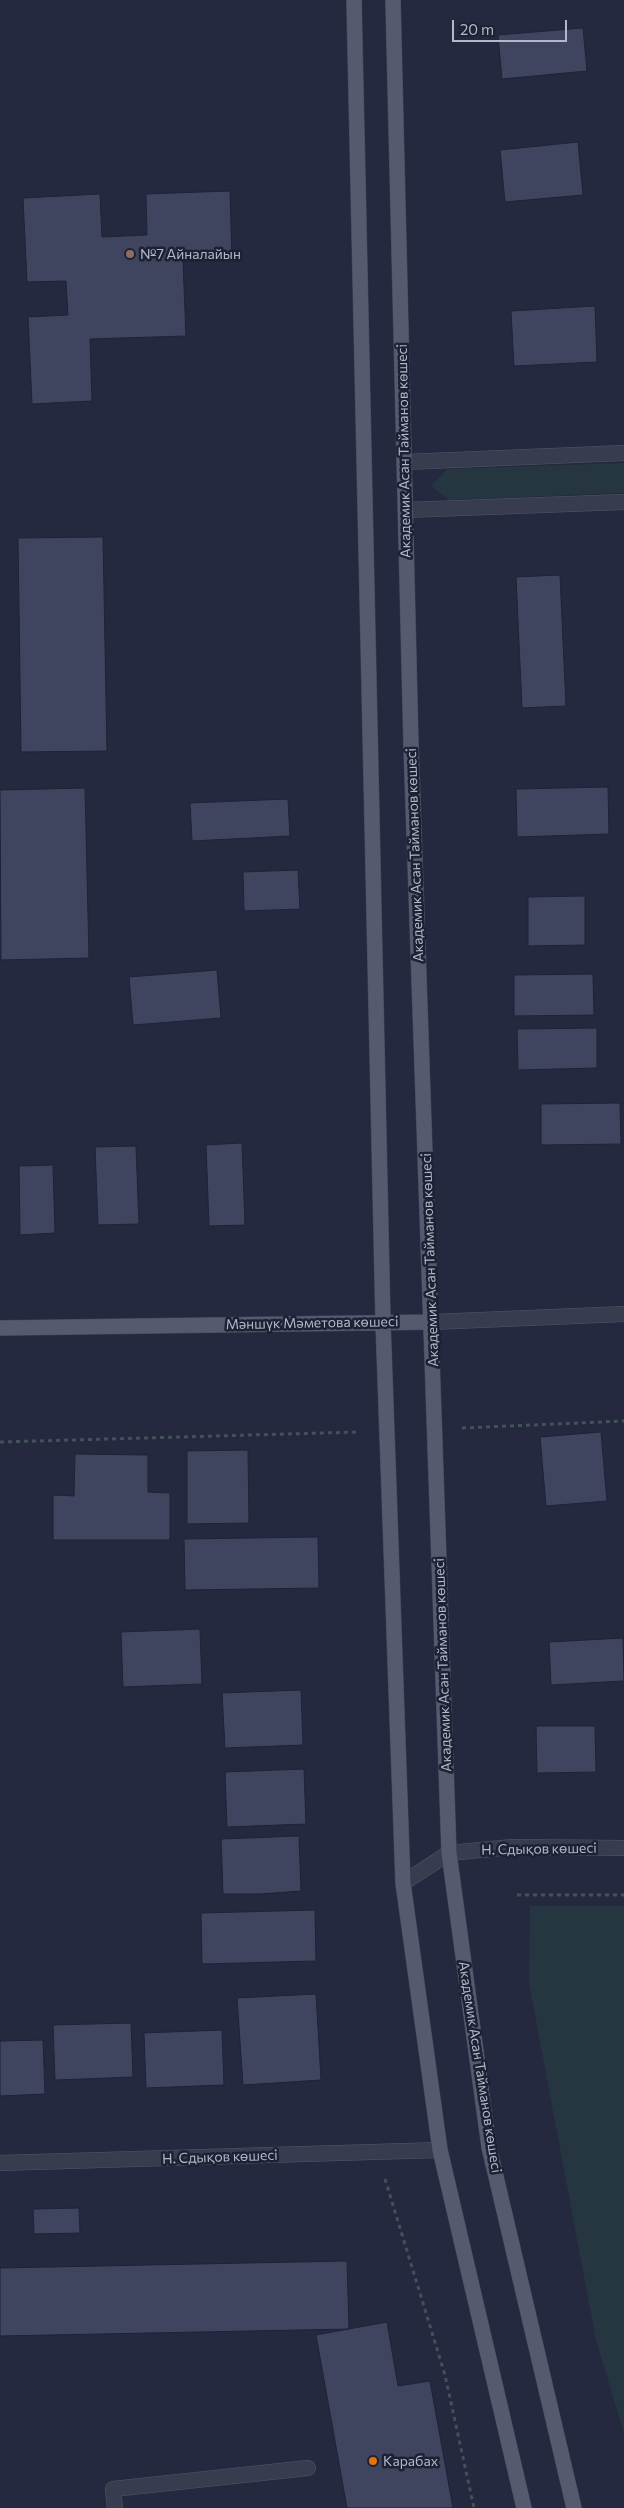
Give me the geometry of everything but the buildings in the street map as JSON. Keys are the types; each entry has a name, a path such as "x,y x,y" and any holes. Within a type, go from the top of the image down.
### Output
{"main road":[{"path":"354,0 383,1322 402,1883 440,2150 524,2508"},
{"name":"Академик Асан Тайманов көшесі","path":"393,0 411,755 449,1853 490,2147 574,2508"},
{"name":"Мәншүк Мәметова көшесі","path":"0,1328 432,1322"}],"street":[{"path":"404,462 624,453"},
{"path":"406,510 624,502"},
{"name":"Мәншүк Мәметова көшесі","path":"432,1322 624,1314"},
{"name":"Н. Сдықов көшесі","path":"402,1883 449,1853 512,1847 624,1848"},
{"name":"Н. Сдықов көшесі","path":"0,2163 440,2150"},
{"path":"115,2508 113,2489 308,2468"}],"path":[{"path":"435,1429 624,1422"},
{"path":"0,1442 387,1431"},
{"path":"517,1894 624,1895"},
{"path":"376,2152 445,2375 474,2508"}],"shaded area":[{"path":"624,463 624,493 449,500 431,486 447,469"},
{"path":"530,1906 624,1906 624,2433 596,2340 529,1983"}],"place":[{"name":"№7 Айналайын","path":"130,254"},
{"name":"Карабах","path":"373,2461"}]}
